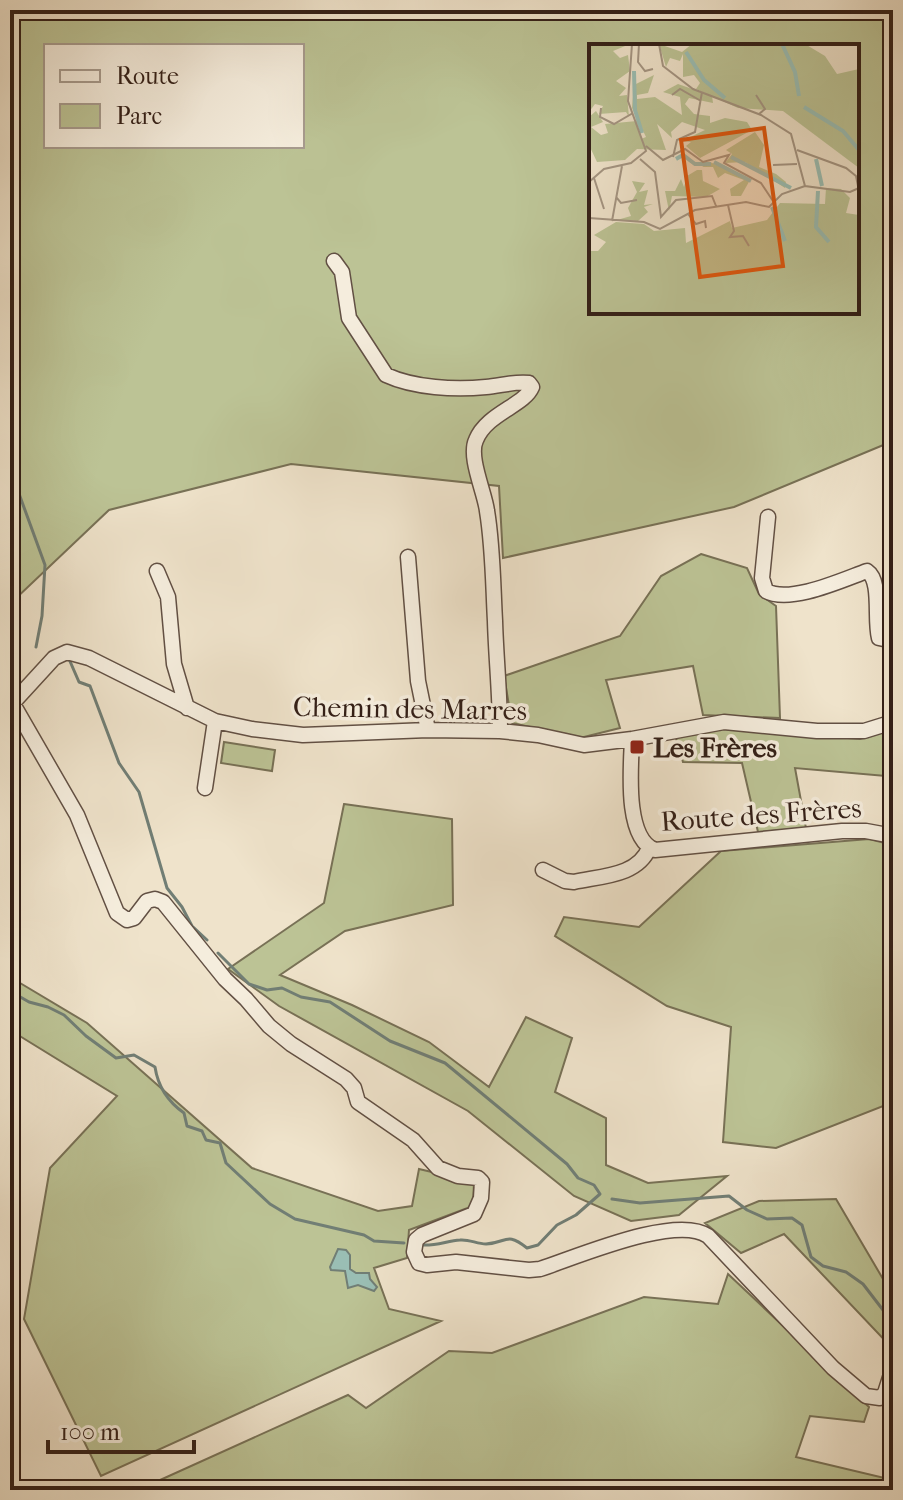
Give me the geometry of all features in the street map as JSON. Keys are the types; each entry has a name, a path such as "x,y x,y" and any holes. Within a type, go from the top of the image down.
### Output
{"street":[{"path":"334,261 342,272 349,318 386,375 440,386 474,388 521,382 529,383 532,387 526,397 485,425 474,442 487,510 500,731"},
{"path":"768,517 762,578 766,591 792,594 867,571 875,581 875,618 879,638 893,641"},
{"path":"408,557 418,681 428,730"},
{"path":"157,571 168,597 174,664 187,708"},
{"name":"Chemin des Marres","path":"12,705 54,658 67,652 89,658 215,721 303,735 428,730 500,731 584,745 724,722 832,731 864,731 893,722"},
{"path":"12,705 77,815 117,913 127,920 134,918 147,901 155,899 163,902 225,979 279,1036 346,1079 354,1088 358,1102 413,1140 438,1168 482,1182 481,1198 474,1214 416,1240 414,1252 419,1263 475,1263 540,1269 647,1233 692,1229 708,1236 833,1368 866,1396 880,1398 885,1393 893,1368"},
{"path":"205,788 215,721"},
{"name":"Route des Frères","path":"632,739 631,780 637,831 649,848 655,850 842,831 893,836"},
{"path":"543,870 574,882 636,868 645,859 649,848"}],"green space":[{"path":"10,10 893,10 893,441 734,507 503,558 499,486 291,464 109,510 10,604"},
{"path":"701,554 747,568 759,594 776,606 780,718 703,715 693,666 606,680 620,728 580,738 512,723 504,676 620,636 661,576"},
{"path":"723,728 860,739 893,728 893,775 795,768 806,828 758,832 742,763 683,762 675,735"},
{"path":"224,742 275,750 272,771 221,763"},
{"path":"344,804 452,819 453,905 345,931 280,975 429,1042 489,1087 526,1017 572,1038 555,1092 606,1118 606,1165 648,1183 727,1176 679,1215 631,1221 574,1196 468,1111 279,1006 228,969 324,903"},
{"path":"869,839 893,845 891,1103 776,1148 723,1142 731,1027 667,1006 555,936 564,917 639,927 721,851"},
{"path":"10,977 87,1023 252,1168 378,1211 412,1206 419,1169 474,1182 473,1206 409,1230 407,1258 374,1268 389,1309 441,1321 101,1476 24,1319 50,1168 117,1096 10,1030"},
{"path":"836,1199 893,1296 893,1349 784,1234 741,1253 705,1223 759,1201"},
{"path":"728,1274 869,1407 864,1422 810,1416 796,1457 893,1480 893,1485 886,1490 744,1490 741,1487 734,1490 138,1490 348,1395 366,1408 449,1351 492,1353 644,1297 718,1304"}],"water":[{"path":"338,1249 346,1250 350,1255 350,1269 356,1273 369,1273 377,1287 374,1291 358,1285 348,1288 345,1271 331,1270"}],"waterway":[{"path":"10,386 15,420 10,454"},
{"path":"10,469 45,565 42,616 36,647"},
{"path":"69,659 79,682 90,686 119,763 139,792 167,888 192,926 207,940"},
{"path":"218,953 249,984 267,990 282,988 301,997 330,1002 390,1041 445,1063 567,1164 578,1178 594,1185 600,1194 576,1215 557,1225 538,1245 527,1248 510,1239 486,1244 463,1240 422,1245"},
{"path":"10,991 64,1015 116,1058 134,1055 155,1067 161,1087 184,1113 187,1126 202,1131 206,1140 220,1143 226,1163 270,1204 295,1219 364,1235 374,1241 404,1243"},
{"path":"612,1199 640,1203 729,1196 747,1210 767,1219 792,1218 802,1225 811,1257 823,1266 846,1272 863,1284 893,1323"}],"place":[{"name":"Les Frères","path":"637,747"}]}
